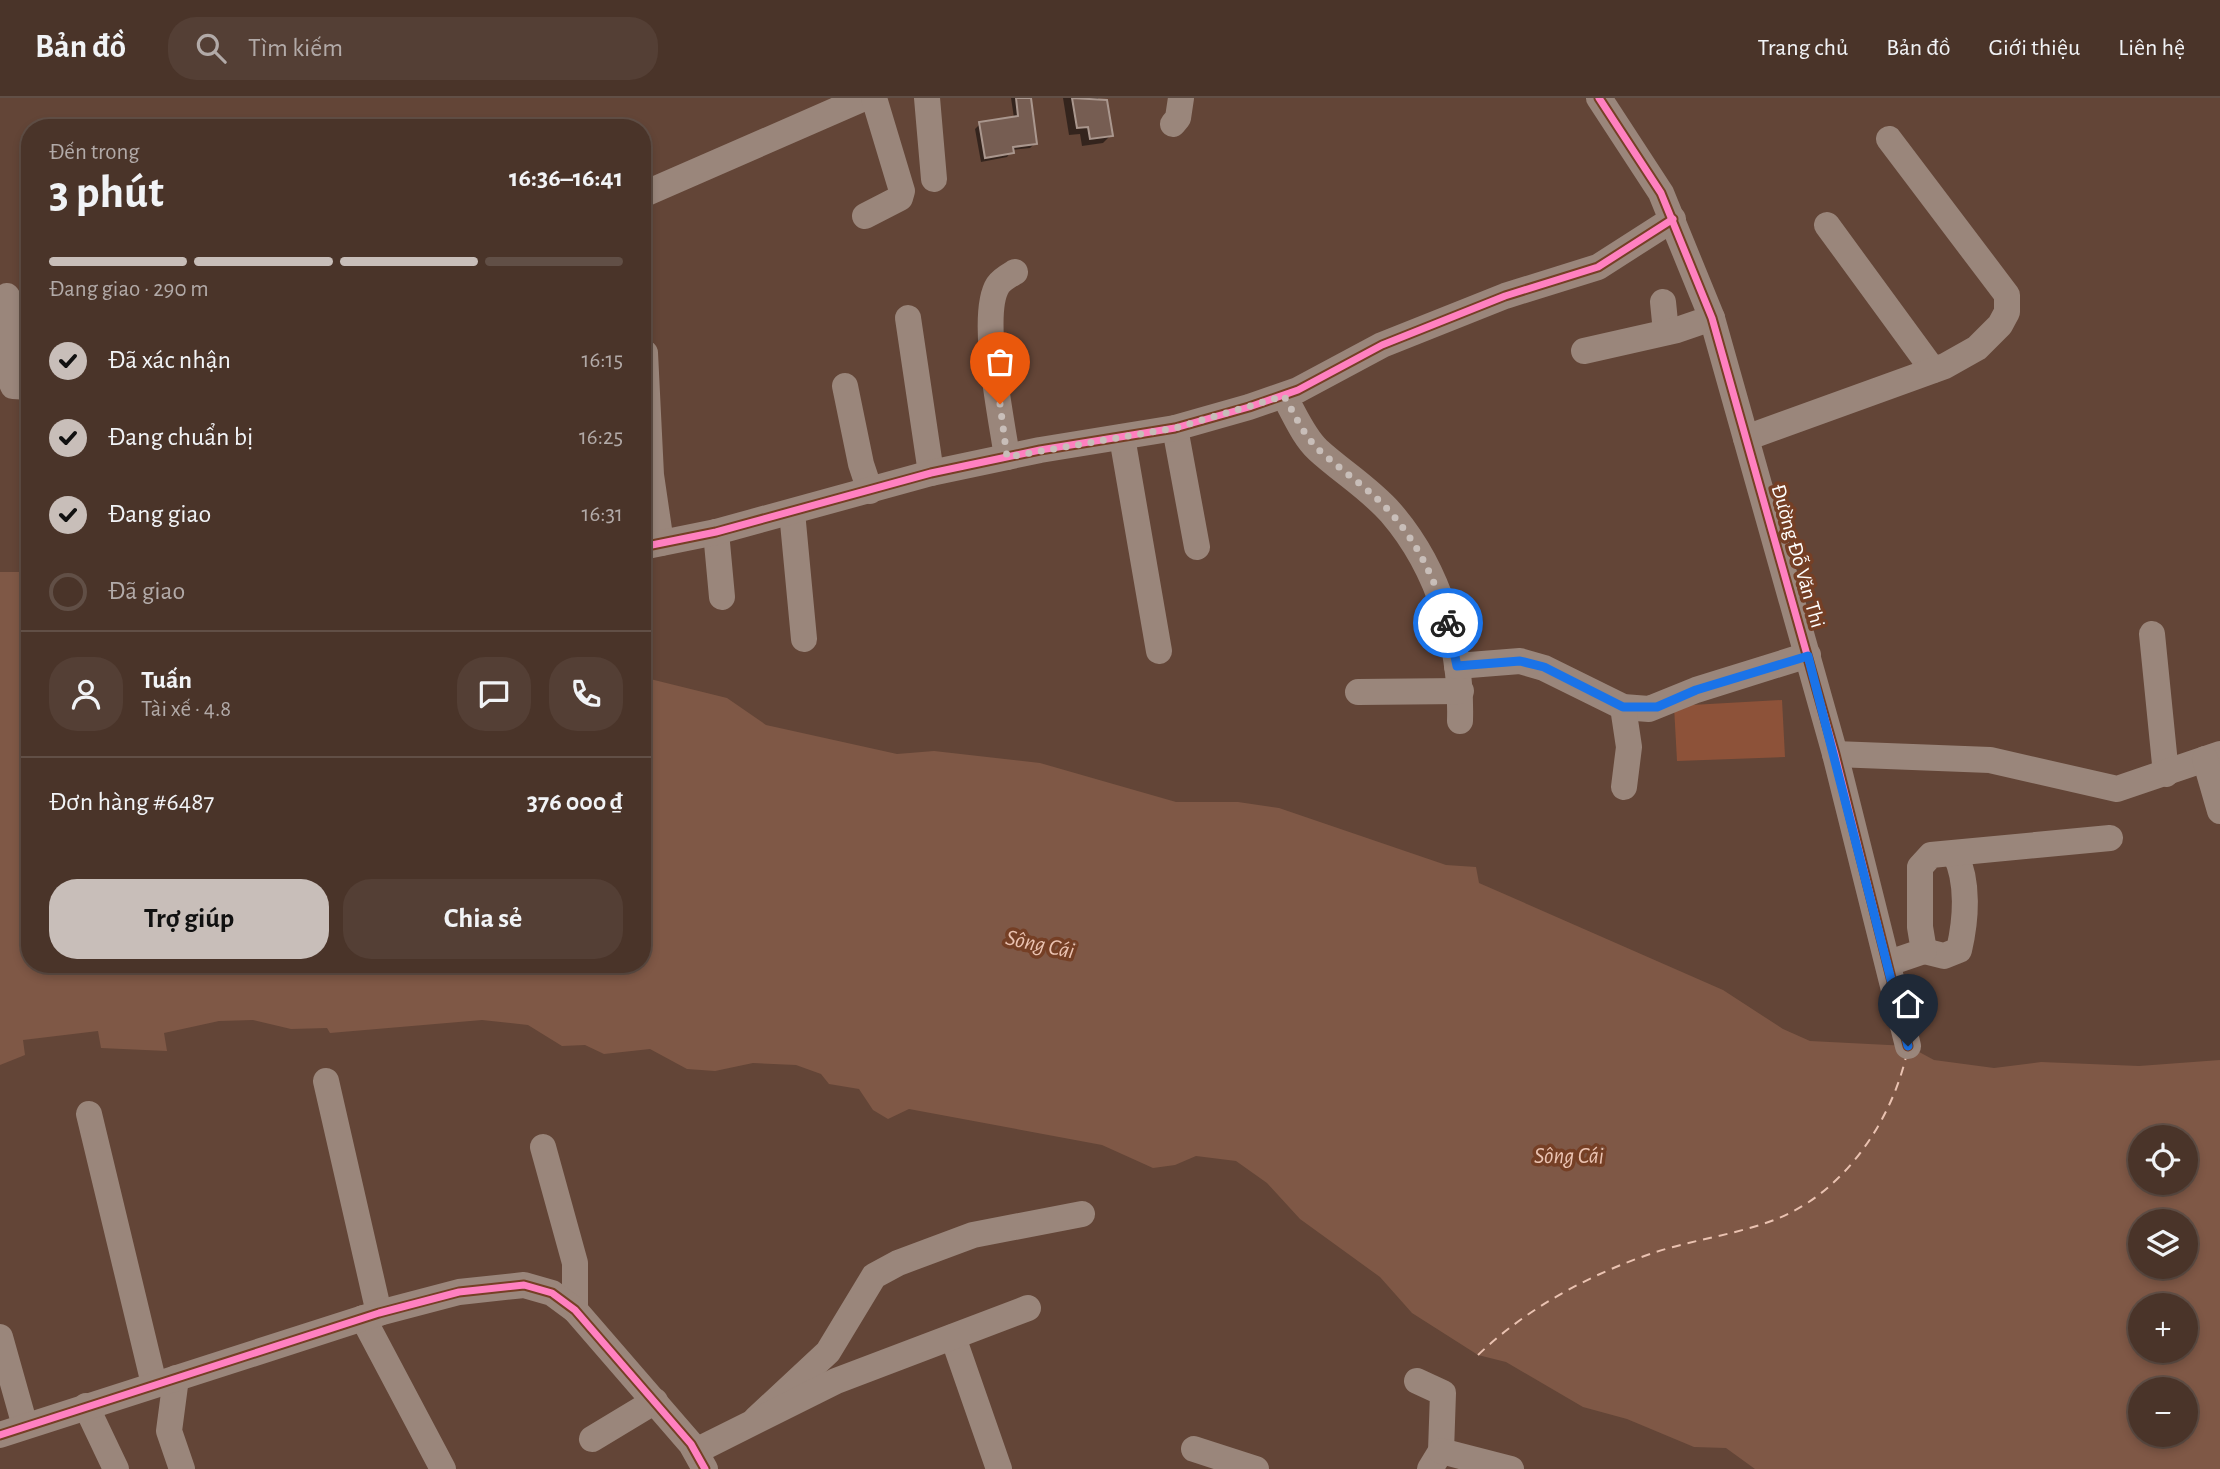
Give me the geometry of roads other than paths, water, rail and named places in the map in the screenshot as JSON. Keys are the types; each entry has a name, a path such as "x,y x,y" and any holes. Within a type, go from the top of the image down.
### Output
{"street":[{"path":"651,191 863,98"},
{"path":"864,216 900,198 902,191 874,98"},
{"path":"927,98 933,179"},
{"path":"1173,124 1178,118 1181,98"},
{"name":"Đường Đỗ Văn Thi","path":"1599,98 1661,193 1712,318 1835,754 1908,1046"},
{"path":"1746,438 1933,370 1977,348 2000,325 2007,312 2007,295 1889,139"},
{"path":"651,475 652,545 716,532 931,473 1175,428 1284,396 1382,345 1505,296 1598,267 1673,219"},
{"path":"1827,225 1933,370"},
{"path":"1007,457 990,332 996,289 999,282 1015,272"},
{"path":"12,297 11,381 13,386 21,386"},
{"path":"1663,302 1666,332"},
{"path":"908,318 931,473"},
{"path":"1584,351 1712,318"},
{"path":"845,386 861,464 870,491"},
{"path":"1284,396 1318,449 1356,478 1391,513 1413,542 1439,593 1459,678 1460,721"},
{"path":"1175,428 1197,547"},
{"path":"1122,437 1159,651"},
{"path":"792,512 804,639"},
{"path":"716,532 722,597"},
{"path":"2152,634 2166,774"},
{"path":"1358,692 1459,678 1520,661 1544,667 1623,707 1657,707 1696,690 1808,656"},
{"path":"1623,707 1628,736 1624,787"},
{"path":"1628,736 1646,730 1655,718 1657,707"},
{"path":"1835,754 1990,760 2117,789 2213,756 2220,811"},
{"path":"1924,951 1920,927 1920,867 1931,855 2110,838"},
{"path":"1889,963 1924,951 1944,956 1959,950 1965,925 1962,868 1955,854"},
{"path":"326,1081 371,1315 443,1469"},
{"path":"89,1114 165,1381 169,1431 182,1469"},
{"path":"542,1147 575,1263 575,1310"},
{"path":"0,1337 12,1430 371,1315 459,1292 524,1285 552,1293 575,1310 655,1401 700,1460 756,1419 828,1352 874,1276 898,1263 973,1235 1082,1214"},
{"path":"756,1419 836,1381 1028,1308"},
{"path":"953,1337 999,1469"},
{"path":"1417,1381 1443,1393 1436,1460 1511,1469"},
{"path":"592,1439 655,1401"},
{"path":"86,1406 116,1469"},
{"path":"1194,1449 1256,1469"}],"water":[{"name":"Sông Cái","path":"0,572 21,572 21,973 651,973 651,679 727,698 766,725 897,754 934,751 1040,763 1176,802 1238,802 1279,808 1446,865 1476,867 1479,883 1723,990 1783,1029 1810,1041 1908,1046 1934,1060 1994,1068 2041,1062 2139,1066 2220,1060 2220,1469 1755,1469 1726,1448 1694,1447 1627,1419 1583,1407 1506,1362 1478,1355 1412,1313 1380,1277 1300,1219 1267,1183 1236,1161 1196,1156 1175,1165 1153,1168 1102,1145 909,1109 888,1119 873,1110 859,1089 829,1084 821,1074 796,1065 753,1063 715,1071 687,1069 650,1049 604,1054 585,1045 562,1046 528,1025 482,1020 330,1033 327,1028 291,1029 253,1020 219,1021 164,1033 167,1051 101,1048 98,1031 23,1040 25,1055 0,1065"}]}
